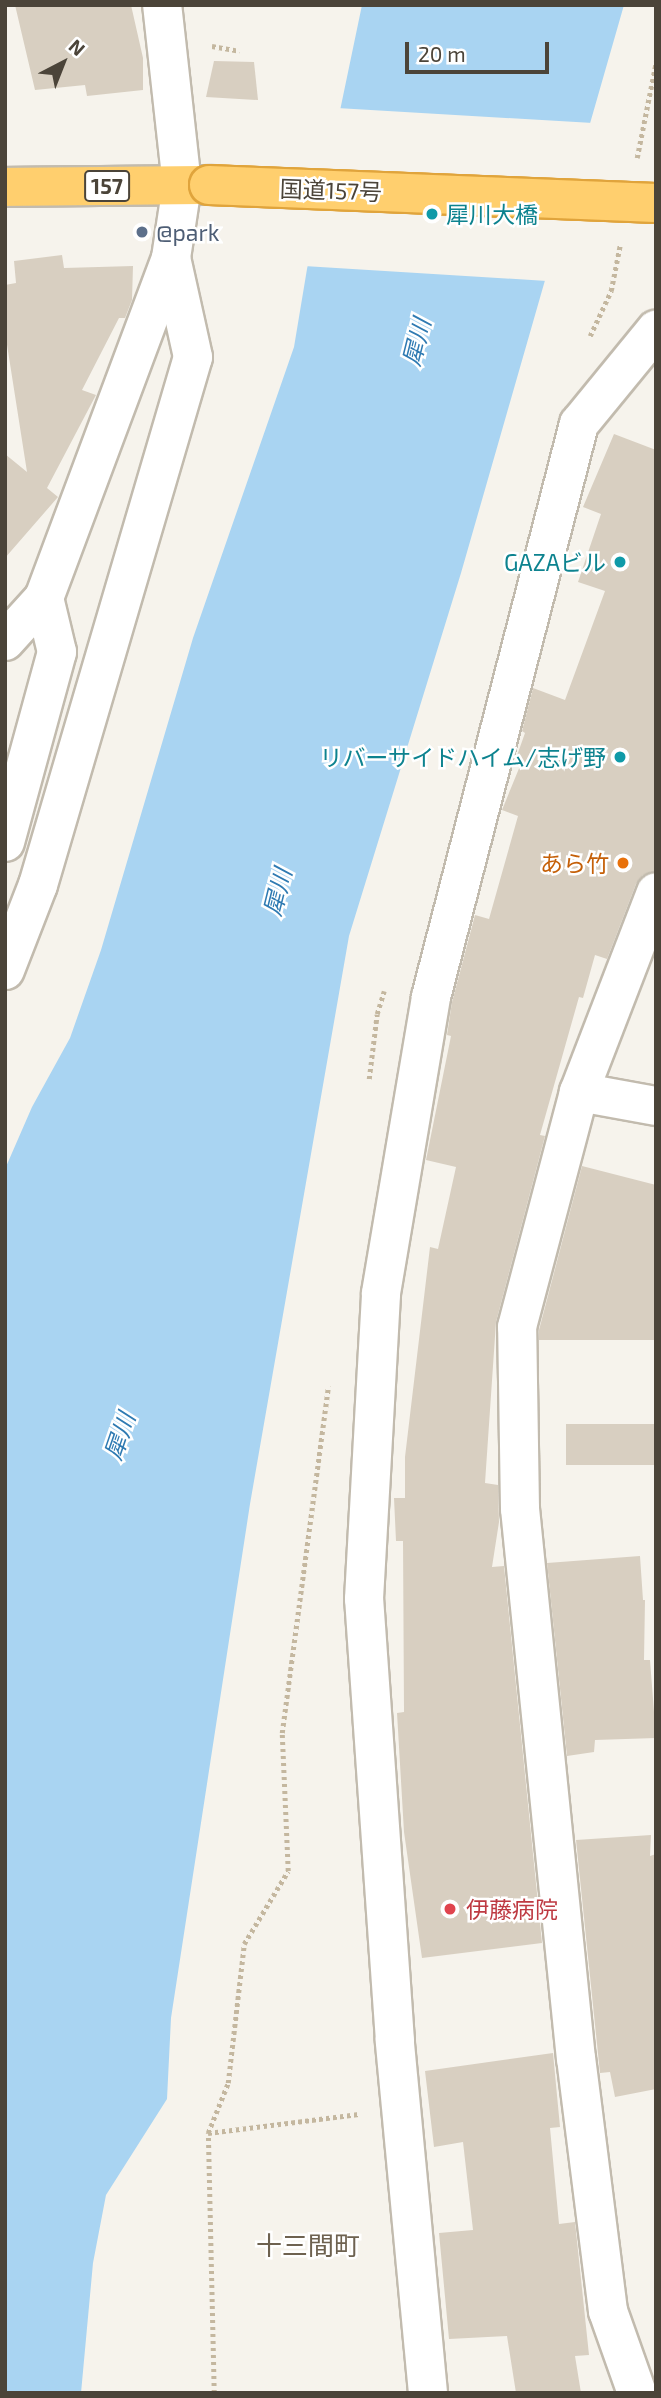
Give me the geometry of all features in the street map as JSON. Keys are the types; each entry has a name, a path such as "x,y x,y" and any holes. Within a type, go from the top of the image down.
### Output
{"highway":[{"name":"国道157号","path":"5,187 196,185 656,203"}],"street":[{"path":"5,641 44,598 196,185 162,5"},
{"path":"5,970 38,885 193,357 171,258"},
{"path":"428,2393 401,2109 364,1600 381,1293 432,997 579,424 656,330"},
{"path":"5,842 57,652 44,598"},
{"path":"637,2393 608,2311 576,2059 520,1509 517,1327 579,1092 656,892"},
{"path":"579,1092 656,1106"}],"path":[{"path":"208,2133 401,2109"}],"water":[{"name":"犀川","path":"362,5 624,5 461,573 349,936 250,1504 171,2018 167,2099 106,2195 93,2263 81,2393 5,2393 5,1169 32,1107 70,1038 101,950 193,638 294,347 307,269"}],"pier":[{"path":"337,108 593,123 547,281 304,266"}],"building":[{"path":"15,5 131,5 143,58 143,90 87,96 85,85 35,90"},
{"path":"214,61 254,62 258,100 206,97"},
{"path":"62,255 64,268 133,266 132,300 125,318 119,318 82,390 96,395 47,488 58,497 5,558 5,454 27,472 5,332 5,285 16,283 14,261"},
{"path":"614,434 656,450 656,871 643,875 636,884 607,959 595,955 583,998 579,997 540,1135 545,1136 496,1322 485,1483 498,1485 499,1522 492,1567 504,1566 542,1943 422,1958 404,1832 397,1713 404,1712 403,1541 396,1541 394,1498 405,1498 405,1457 430,1247 438,1249 456,1167 426,1160 451,1036 447,1035 452,1002 475,915 489,919 518,816 502,810 520,766 514,764 525,733 522,731 533,688 565,700 605,591 578,582 601,514 583,507"},
{"path":"582,1166 656,1185 656,1340 539,1340 539,1330"},
{"path":"566,1424 656,1424 656,1465 566,1465"},
{"path":"640,1556 645,1600 644,1660 650,1660 656,1738 595,1740 594,1752 567,1756 547,1563"},
{"path":"651,1835 650,1856 656,1854 656,2089 615,2097 610,2072 600,2073 576,1840"},
{"path":"553,2053 560,2127 550,2128 559,2224 575,2222 589,2355 575,2356 581,2393 516,2393 507,2336 449,2339 439,2233 473,2230 463,2142 434,2147 425,2071"}],"place":[{"name":"犀川大橋","path":"432,214"},
{"name":"@park","path":"142,232"},
{"name":"GAZAビル","path":"620,562"},
{"name":"リバーサイドハイム/志げ野","path":"620,757"},
{"name":"あら竹","path":"623,863"},
{"name":"伊藤病院","path":"450,1909"}],"district":[{"name":"十三間町","path":"308,2245"}]}
